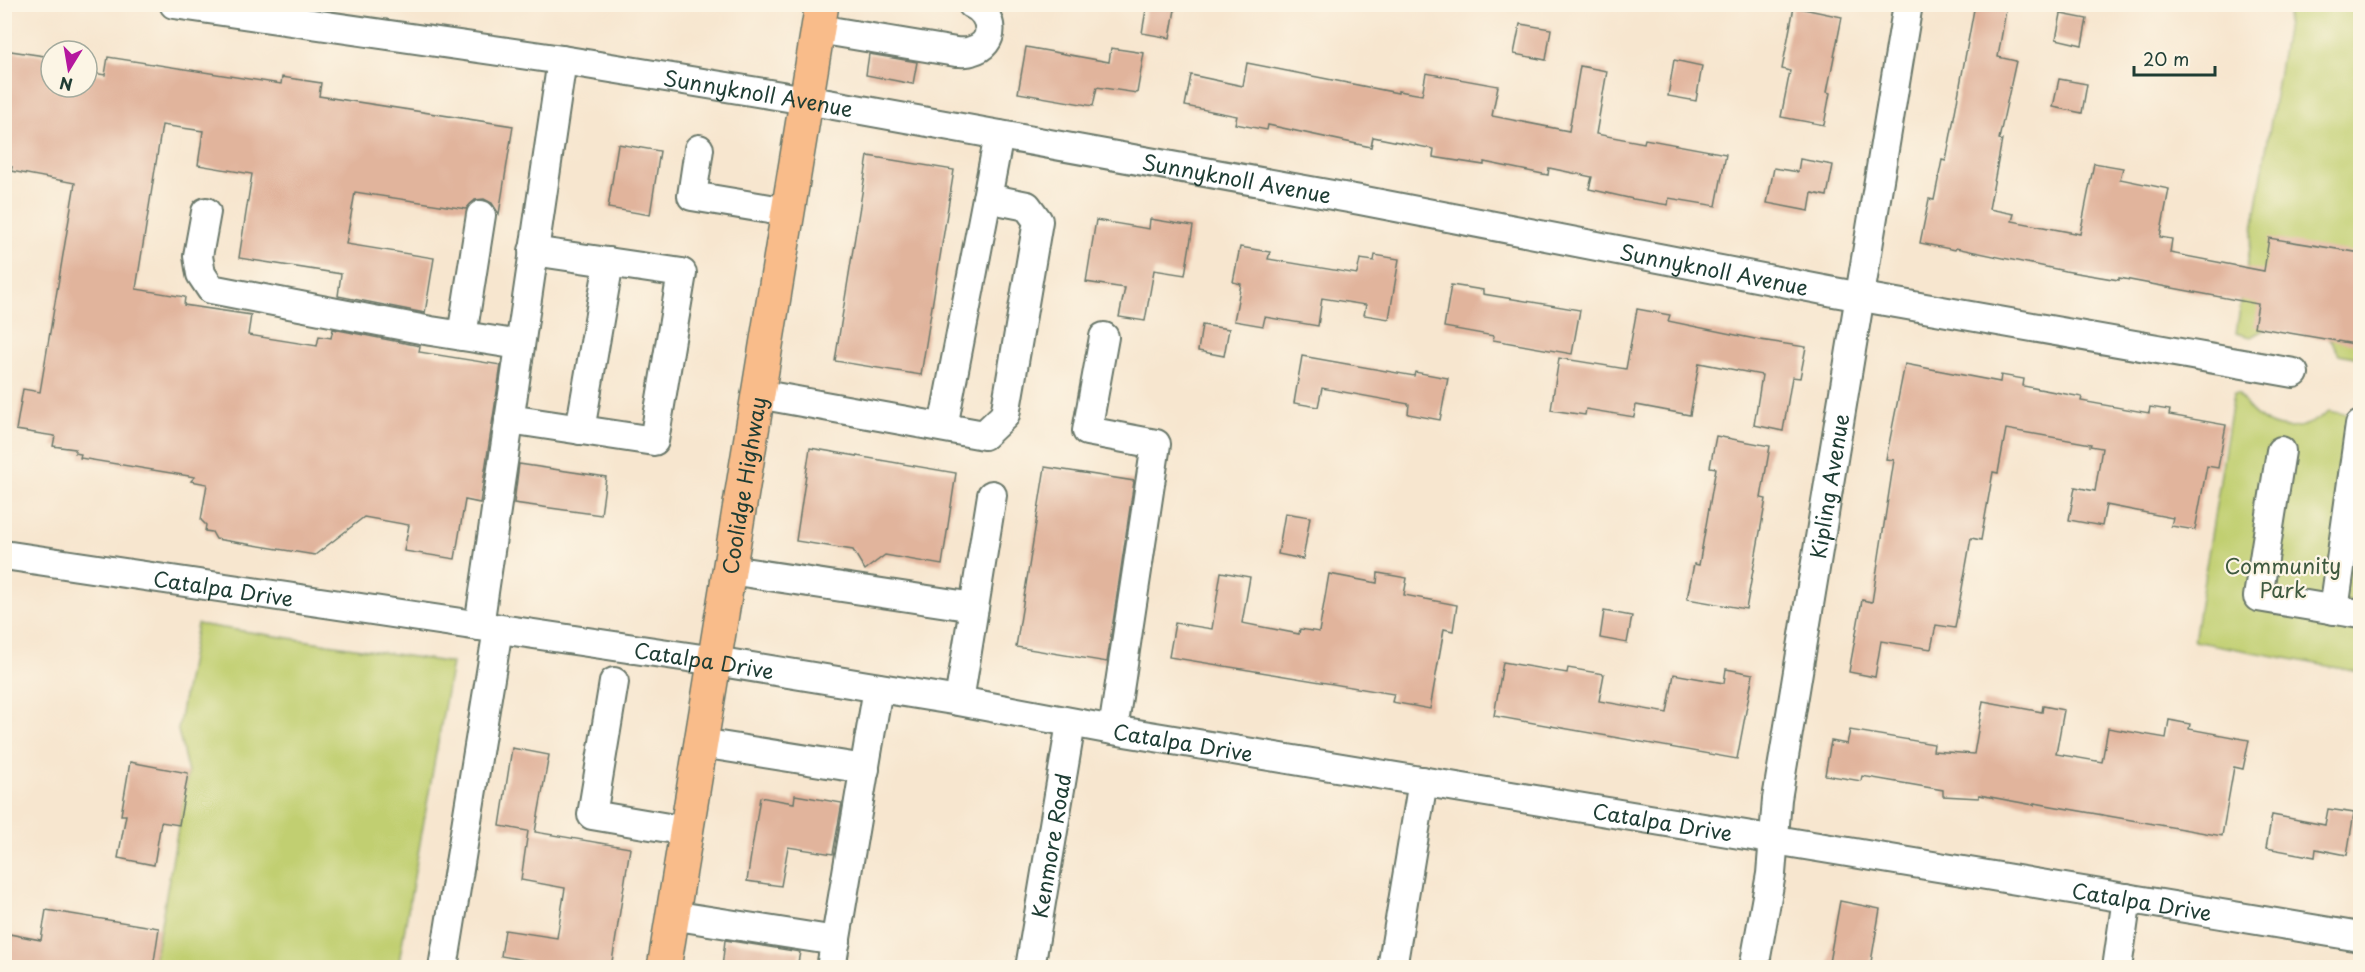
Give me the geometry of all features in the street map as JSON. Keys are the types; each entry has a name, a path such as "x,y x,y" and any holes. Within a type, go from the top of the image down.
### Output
{"main road":[{"name":"Coolidge Highway","path":"664,968 820,17"}],"street":[{"name":"Sunnyknoll Avenue","path":"174,4 562,60 806,100 1360,200 1859,296 2294,373"},
{"path":"820,17 956,52 973,51 984,43 990,32 989,19 982,9 972,4"},
{"name":"Kipling Avenue","path":"1754,968 1771,874 1779,788 1908,4"},
{"path":"443,968 488,627 509,419 562,60"},
{"path":"943,427 999,135"},
{"path":"699,149 692,196 788,212"},
{"path":"758,394 984,435 1005,415 1038,221 1027,206 987,198"},
{"path":"206,212 198,256 201,274 212,289 520,345"},
{"path":"462,336 481,215"},
{"path":"509,419 654,441 682,273 533,251"},
{"path":"580,430 609,262"},
{"path":"1104,336 1087,431 1156,444 1113,730"},
{"path":"2281,451 2258,597 2347,612 2361,425"},
{"path":"958,701 992,495"},
{"name":"Catalpa Drive","path":"4,555 715,661 958,701 1071,723 2361,937"},
{"path":"730,570 974,607"},
{"path":"614,682 592,815 686,831"},
{"path":"671,915 834,954 878,688"},
{"name":"Kenmore Road","path":"1030,968 1071,723"},
{"path":"701,743 865,769"},
{"path":"1392,968 1423,781"},
{"path":"2117,968 2127,898"}],"green space":[{"path":"2290,5 2360,5 2360,358 2339,354 2332,342 2322,333 2274,324 2251,337 2236,333"},
{"name":"Community Park","path":"2234,393 2238,393 2257,416 2279,427 2304,426 2329,411 2360,417 2360,672 2194,641"},
{"path":"197,624 452,663 398,967 153,968 188,773 178,730"}],"building":[{"path":"1147,4 1176,4 1170,38 1142,33"},
{"path":"1975,4 2007,4 1998,57 2016,61 1999,139 2002,140 1989,209 2014,214 2012,221 2080,234 2094,163 2123,168 2120,179 2169,189 2160,237 2172,239 2170,253 2264,271 2269,238 2361,253 2361,345 2254,327 2258,304 2119,278 2119,280 2065,271 1956,248 1955,250 1920,243 1929,199 1934,200 1942,160 1946,161"},
{"path":"1794,7 1842,17 1827,92 1830,93 1824,125 1781,117 1790,71 1782,69"},
{"path":"2061,14 2087,19 2082,45 2056,39"},
{"path":"1520,24 1551,29 1546,60 1514,54"},
{"path":"1026,47 1109,62 1111,48 1144,53 1137,93 1097,87 1093,106 1018,93"},
{"path":"4,50 39,55 39,99 99,99 99,74 105,75 108,57 281,84 282,77 321,83 319,96 513,126 499,214 492,203 484,199 475,200 466,209 355,192 346,244 434,258 425,313 338,296 341,274 239,258 252,174 198,165 203,131 162,125 136,289 185,297 184,305 251,315 248,335 317,346 319,336 331,338 333,329 420,346 419,352 501,365 480,503 465,500 455,559 404,551 409,525 364,517 315,555 216,539 212,532 205,531 206,525 201,520 207,484 191,481 195,477 80,458 81,454 75,453 75,449 53,446 55,436 16,430 23,389 40,392 75,183 11,171 12,167 4,166"},
{"path":"869,54 917,62 913,84 866,75"},
{"path":"1674,60 1702,66 1696,101 1668,96"},
{"path":"1247,63 1398,93 1398,91 1422,95 1426,73 1498,86 1492,116 1569,131 1580,66 1607,71 1596,134 1644,143 1645,139 1726,154 1716,206 1669,198 1668,205 1633,199 1589,189 1592,177 1549,168 1548,175 1484,162 1484,165 1433,157 1434,149 1373,137 1371,147 1268,125 1267,130 1235,124 1237,116 1185,106 1191,75 1243,86"},
{"path":"2059,79 2087,84 2082,113 2053,107"},
{"path":"618,144 660,151 650,215 608,208"},
{"path":"868,156 954,170 921,375 835,361"},
{"path":"1800,159 1833,165 1827,196 1812,193 1809,211 1767,203 1774,168 1798,172"},
{"path":"1150,219 1193,226 1185,275 1154,270 1145,321 1119,317 1125,288 1086,282 1096,220 1149,229"},
{"path":"1240,247 1270,252 1268,259 1357,274 1360,259 1374,261 1375,255 1399,259 1389,319 1364,315 1366,305 1322,298 1318,326 1265,317 1263,326 1234,321 1241,284 1233,282"},
{"path":"1451,285 1483,290 1483,294 1580,310 1572,354 1493,340 1494,336 1444,327"},
{"path":"1637,309 1670,315 1668,321 1806,347 1800,378 1792,377 1783,431 1754,425 1762,375 1699,363 1690,415 1636,405 1634,417 1586,409 1585,415 1551,410 1559,358 1626,369"},
{"path":"1202,325 1229,329 1224,356 1198,351"},
{"path":"1302,356 1414,376 1415,372 1448,378 1440,420 1408,414 1409,404 1322,388 1318,407 1294,403"},
{"path":"1905,364 2000,382 2001,375 2024,379 2023,386 2082,397 2081,401 2149,413 2150,407 2170,410 2169,415 2226,425 2218,468 2207,466 2195,530 2171,526 2173,518 2106,505 2102,526 2069,520 2075,487 2095,491 2102,448 2006,429 1998,473 1993,472 1981,540 1971,538 1955,628 1936,625 1931,649 1881,641 1875,677 1849,672 1862,600 1872,602 1894,460 1886,459"},
{"path":"1716,436 1770,446 1761,498 1766,499 1746,609 1687,599 1694,564 1699,565 1716,468 1710,467"},
{"path":"810,448 956,473 942,565 885,555 865,570 853,550 796,541"},
{"path":"519,464 606,477 601,515 514,503"},
{"path":"1045,467 1134,481 1107,662 1016,647"},
{"path":"1285,513 1310,517 1303,559 1278,554"},
{"path":"1221,572 1250,577 1242,623 1299,634 1300,629 1319,632 1329,574 1377,583 1378,573 1407,578 1404,595 1457,605 1453,631 1444,629 1430,709 1392,702 1394,694 1169,657 1175,623 1212,629"},
{"path":"1604,611 1632,616 1627,643 1600,638"},
{"path":"1503,662 1567,673 1568,668 1604,674 1599,701 1667,713 1674,674 1724,683 1726,669 1753,674 1737,759 1494,716"},
{"path":"1983,701 2042,712 2043,706 2064,710 2056,754 2102,762 2108,728 2166,738 2169,720 2190,724 2189,729 2249,740 2243,769 2234,767 2222,836 1979,795 1979,798 1943,796 1943,790 1862,776 1861,781 1825,775 1831,741 1847,744 1850,730 1934,744 1933,751 1974,754"},
{"path":"512,748 549,755 535,832 630,848 611,968 530,968 531,961 501,956 505,930 557,938 565,888 521,880 528,831 500,826"},
{"path":"130,762 188,773 179,825 161,822 154,865 118,858 126,815 121,815"},
{"path":"795,795 842,803 833,854 788,847 781,886 747,881 760,797 794,803"},
{"path":"2328,809 2354,813 2347,855 2316,849 2315,857 2266,848 2272,815 2325,825"},
{"path":"1840,901 1880,909 1870,968 1828,968"},
{"path":"46,910 159,928 153,968 4,968 4,933 41,940"},
{"path":"725,940 800,952 797,968 722,968"}]}
